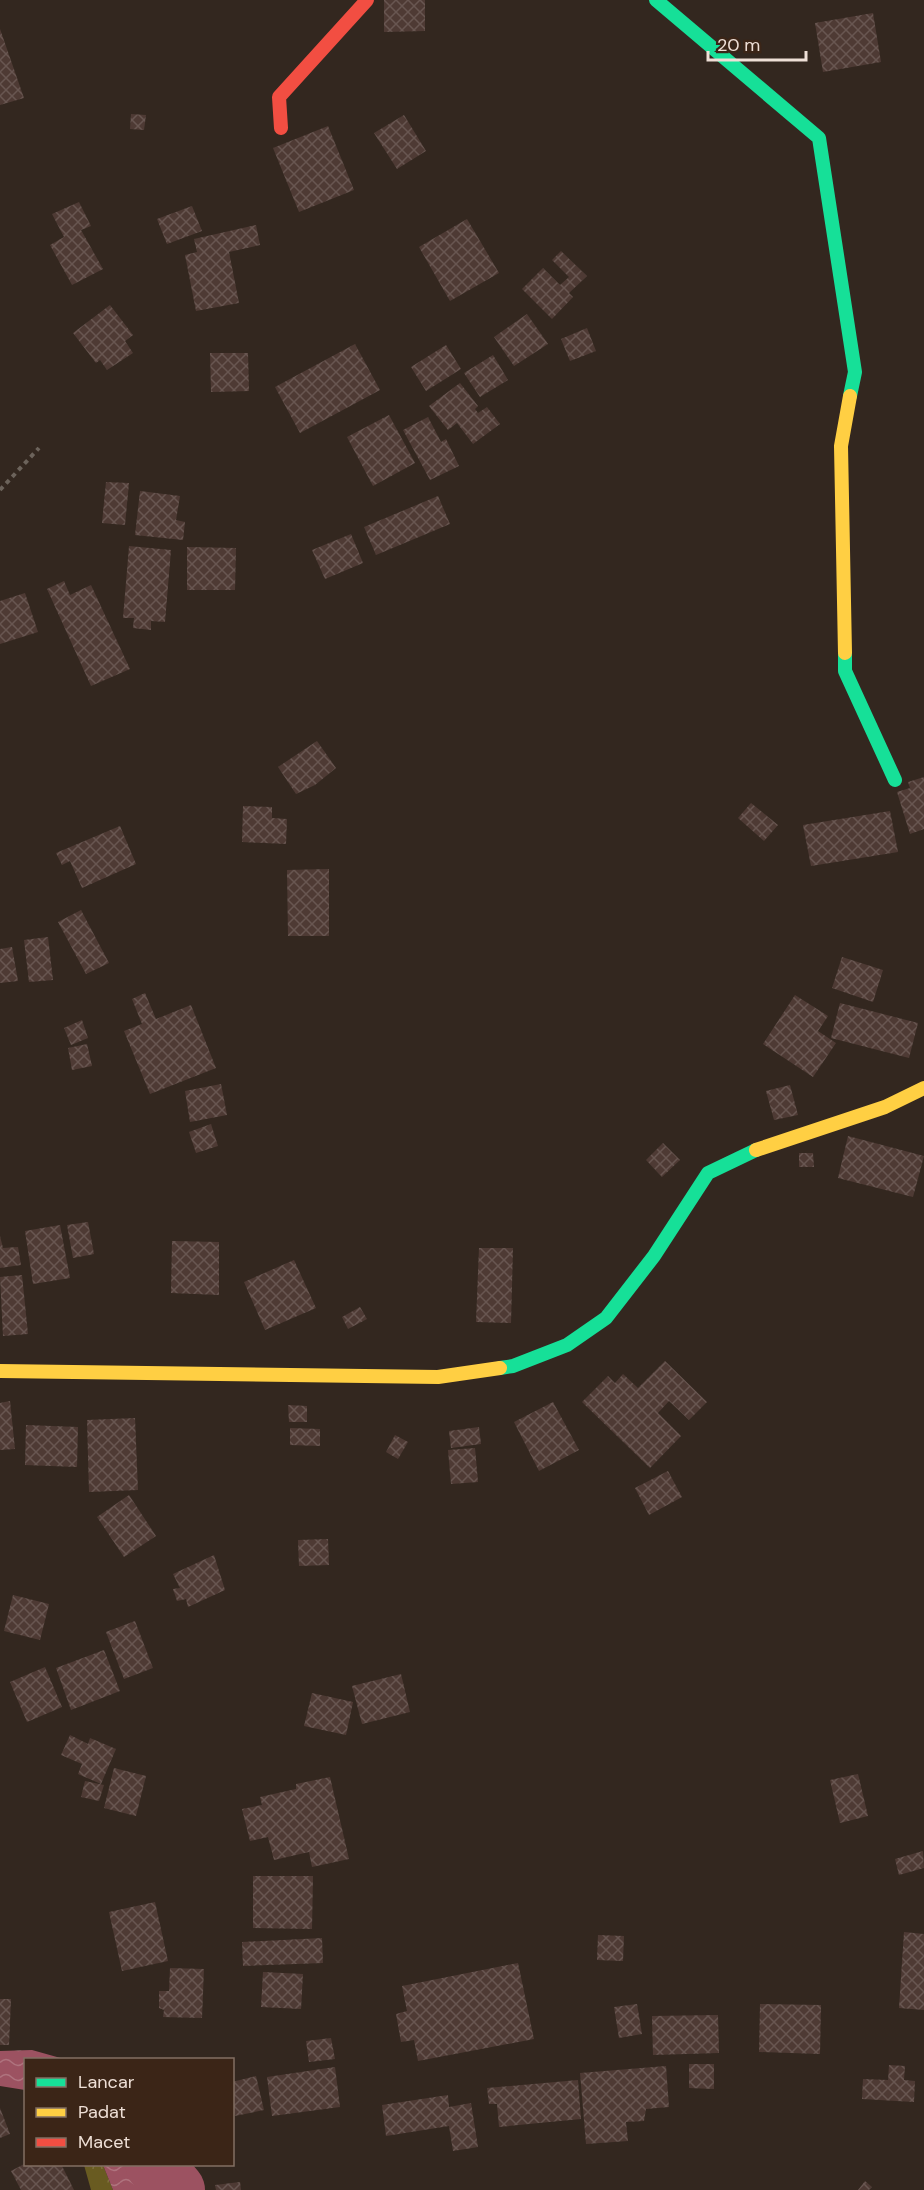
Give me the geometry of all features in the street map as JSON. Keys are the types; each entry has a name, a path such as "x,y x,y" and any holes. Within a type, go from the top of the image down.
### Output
{"street":[{"path":"281,128 279,97 367,0"},
{"path":"656,0 819,138 855,372 842,446 844,671 895,780"},
{"path":"0,1371 438,1377 513,1366 567,1345 606,1318 654,1256 708,1173 757,1149 885,1107 924,1088"}],"path":[{"path":"0,490 39,448"}],"green space":[{"path":"84,2166 103,2166 113,2190 91,2190"}],"water":[{"path":"32,2050 60,2058 24,2058 24,2090 0,2086 0,2051"},
{"path":"103,2166 144,2166 160,2190 113,2190"}],"building":[{"path":"384,0 425,0 425,31 384,32"},
{"path":"873,13 881,62 823,72 815,23"},
{"path":"0,29 24,98 0,105"},
{"path":"131,114 146,115 144,130 130,129"},
{"path":"404,115 426,151 397,169 374,133"},
{"path":"328,126 354,190 299,212 273,148"},
{"path":"79,202 91,226 81,230 103,269 72,285 50,245 64,237 52,214"},
{"path":"192,206 202,231 167,244 157,219"},
{"path":"467,219 499,273 450,301 419,247"},
{"path":"256,225 260,245 229,252 239,303 196,311 185,255 197,252 194,239"},
{"path":"561,251 587,276 569,293 573,297 552,319 522,289 543,268 560,285 569,277 552,260"},
{"path":"110,305 133,335 125,341 133,353 107,370 100,360 96,363 73,333"},
{"path":"527,314 548,344 514,366 494,337"},
{"path":"587,328 596,351 570,361 561,339"},
{"path":"355,344 380,390 300,433 275,387"},
{"path":"446,345 461,369 426,391 411,367"},
{"path":"210,353 248,353 249,391 211,392"},
{"path":"493,355 508,380 480,397 464,373"},
{"path":"460,383 478,406 475,409 478,413 487,407 500,424 473,444 457,423 448,430 429,406"},
{"path":"389,415 415,463 373,486 347,437"},
{"path":"428,417 441,442 446,439 459,466 430,480 403,430"},
{"path":"106,482 129,483 125,525 102,523"},
{"path":"140,491 180,496 176,520 185,522 183,540 135,535"},
{"path":"438,496 450,524 376,555 364,527"},
{"path":"351,534 363,563 325,579 312,550"},
{"path":"129,546 171,550 165,622 151,621 151,630 133,628 134,618 123,618"},
{"path":"187,547 236,548 235,590 187,590"},
{"path":"64,581 70,595 91,585 130,669 91,686 47,589"},
{"path":"25,593 38,632 0,644 0,601"},
{"path":"317,741 336,768 315,785 296,794 278,767"},
{"path":"924,777 924,829 910,834 897,792 910,788 908,782"},
{"path":"751,803 778,825 764,841 738,818"},
{"path":"243,806 272,807 272,818 287,819 286,844 242,842"},
{"path":"890,811 898,852 811,866 803,825"},
{"path":"120,826 136,864 82,888 70,861 62,865 56,853"},
{"path":"329,869 329,936 288,936 287,870"},
{"path":"81,910 109,963 86,974 58,922"},
{"path":"48,937 53,980 29,982 24,940"},
{"path":"12,947 18,981 0,983 0,949"},
{"path":"842,957 883,970 873,1002 832,988"},
{"path":"145,993 156,1019 191,1005 216,1068 150,1094 124,1031 142,1024 132,999"},
{"path":"795,995 828,1016 818,1031 836,1043 813,1077 763,1044"},
{"path":"840,1003 918,1023 909,1058 831,1038"},
{"path":"82,1020 88,1038 71,1045 64,1028"},
{"path":"87,1044 92,1066 72,1070 68,1048"},
{"path":"221,1084 227,1115 190,1122 185,1091"},
{"path":"790,1085 798,1115 774,1120 766,1091"},
{"path":"211,1124 218,1146 196,1153 189,1132"},
{"path":"848,1136 924,1156 913,1197 838,1178"},
{"path":"663,1143 680,1160 662,1177 646,1160"},
{"path":"799,1153 813,1153 814,1167 799,1167"},
{"path":"88,1222 94,1254 73,1258 67,1225"},
{"path":"60,1225 70,1278 33,1284 25,1231"},
{"path":"0,1236 3,1248 18,1247 21,1265 0,1268"},
{"path":"172,1241 219,1242 219,1295 171,1293"},
{"path":"479,1248 513,1248 511,1323 476,1322"},
{"path":"294,1260 316,1308 265,1330 244,1282"},
{"path":"22,1275 28,1334 3,1336 0,1277"},
{"path":"360,1307 367,1319 348,1329 342,1317"},
{"path":"665,1361 707,1402 689,1420 669,1401 658,1413 681,1436 650,1468 582,1402 608,1376 615,1383 623,1374 638,1388"},
{"path":"10,1401 15,1449 0,1450 0,1403"},
{"path":"553,1402 579,1450 539,1471 514,1422"},
{"path":"288,1405 307,1406 307,1422 289,1422"},
{"path":"135,1418 138,1490 89,1492 87,1420"},
{"path":"26,1425 78,1427 77,1467 25,1465"},
{"path":"479,1427 481,1444 451,1448 449,1431"},
{"path":"290,1428 320,1429 320,1446 290,1445"},
{"path":"395,1435 408,1442 398,1459 386,1452"},
{"path":"475,1448 478,1482 451,1484 448,1450"},
{"path":"668,1471 682,1497 649,1515 635,1488"},
{"path":"129,1495 156,1536 124,1557 97,1517"},
{"path":"328,1539 329,1565 299,1566 298,1540"},
{"path":"214,1555 225,1590 188,1607 186,1599 177,1601 173,1589 180,1588 173,1574"},
{"path":"13,1595 49,1604 40,1640 4,1631"},
{"path":"135,1621 153,1668 124,1679 106,1632"},
{"path":"104,1650 120,1691 71,1710 56,1668"},
{"path":"45,1667 62,1707 27,1722 10,1682"},
{"path":"401,1674 410,1712 362,1724 352,1686"},
{"path":"312,1693 353,1702 346,1735 304,1726"},
{"path":"70,1735 88,1744 90,1738 116,1749 101,1784 78,1774 82,1764 61,1755"},
{"path":"114,1768 146,1776 136,1816 104,1808"},
{"path":"858,1774 868,1816 840,1823 830,1780"},
{"path":"330,1777 349,1859 312,1867 309,1852 274,1860 268,1837 250,1841 242,1809 262,1805 260,1797 296,1789 296,1784"},
{"path":"85,1781 104,1785 99,1801 81,1797"},
{"path":"923,1851 924,1868 899,1875 895,1859"},
{"path":"253,1876 313,1876 312,1929 253,1928"},
{"path":"155,1902 168,1961 122,1971 109,1912"},
{"path":"904,1932 924,1934 924,2010 899,2008"},
{"path":"598,1935 624,1936 623,1961 597,1960"},
{"path":"322,1938 323,1963 243,1966 242,1942"},
{"path":"518,1963 534,2039 418,2061 414,2040 401,2042 396,2014 407,2011 402,1986"},
{"path":"170,1968 204,1969 202,2018 163,2017 164,2010 159,2008 159,1991 169,1991"},
{"path":"263,1972 303,1974 301,2009 261,2007"},
{"path":"0,1999 11,1999 9,2045 0,2045"},
{"path":"637,2004 642,2034 619,2038 614,2007"},
{"path":"760,2004 821,2005 820,2054 759,2052"},
{"path":"718,2015 719,2053 653,2055 652,2016"},
{"path":"331,2038 335,2059 309,2062 306,2041"},
{"path":"689,2064 714,2064 714,2089 689,2088"},
{"path":"889,2065 905,2066 904,2080 915,2081 914,2102 862,2099 863,2079 888,2080"},
{"path":"666,2066 669,2107 646,2109 644,2121 626,2122 628,2141 586,2144 580,2073"},
{"path":"335,2067 340,2107 272,2116 267,2077"},
{"path":"256,2076 264,2110 235,2116 234,2082"},
{"path":"578,2080 581,2119 499,2127 497,2104 489,2104 487,2088"},
{"path":"448,2095 449,2107 471,2103 478,2147 453,2151 449,2126 386,2136 382,2105"},
{"path":"0,2108 10,2134 0,2138"},
{"path":"24,2164 24,2166 62,2166 74,2190 21,2190 11,2171"},
{"path":"865,2181 872,2187 869,2190 858,2190"},
{"path":"240,2182 241,2190 216,2190 215,2185"}],"waterway":[{"path":"156,2166 176,2190"}],"traffic: fast":[{"path":"656,0 819,138 855,372 850,396"},
{"path":"845,653 845,671 895,780"},
{"path":"500,1368 513,1366 567,1345 606,1318 654,1256 708,1173 756,1150"}],"traffic: slow":[{"path":"845,653 841,446 850,396"},
{"path":"756,1150 885,1107 924,1088"},
{"path":"0,1371 438,1377 500,1368"}],"traffic: jam":[{"path":"281,128 279,97 367,0"}]}
